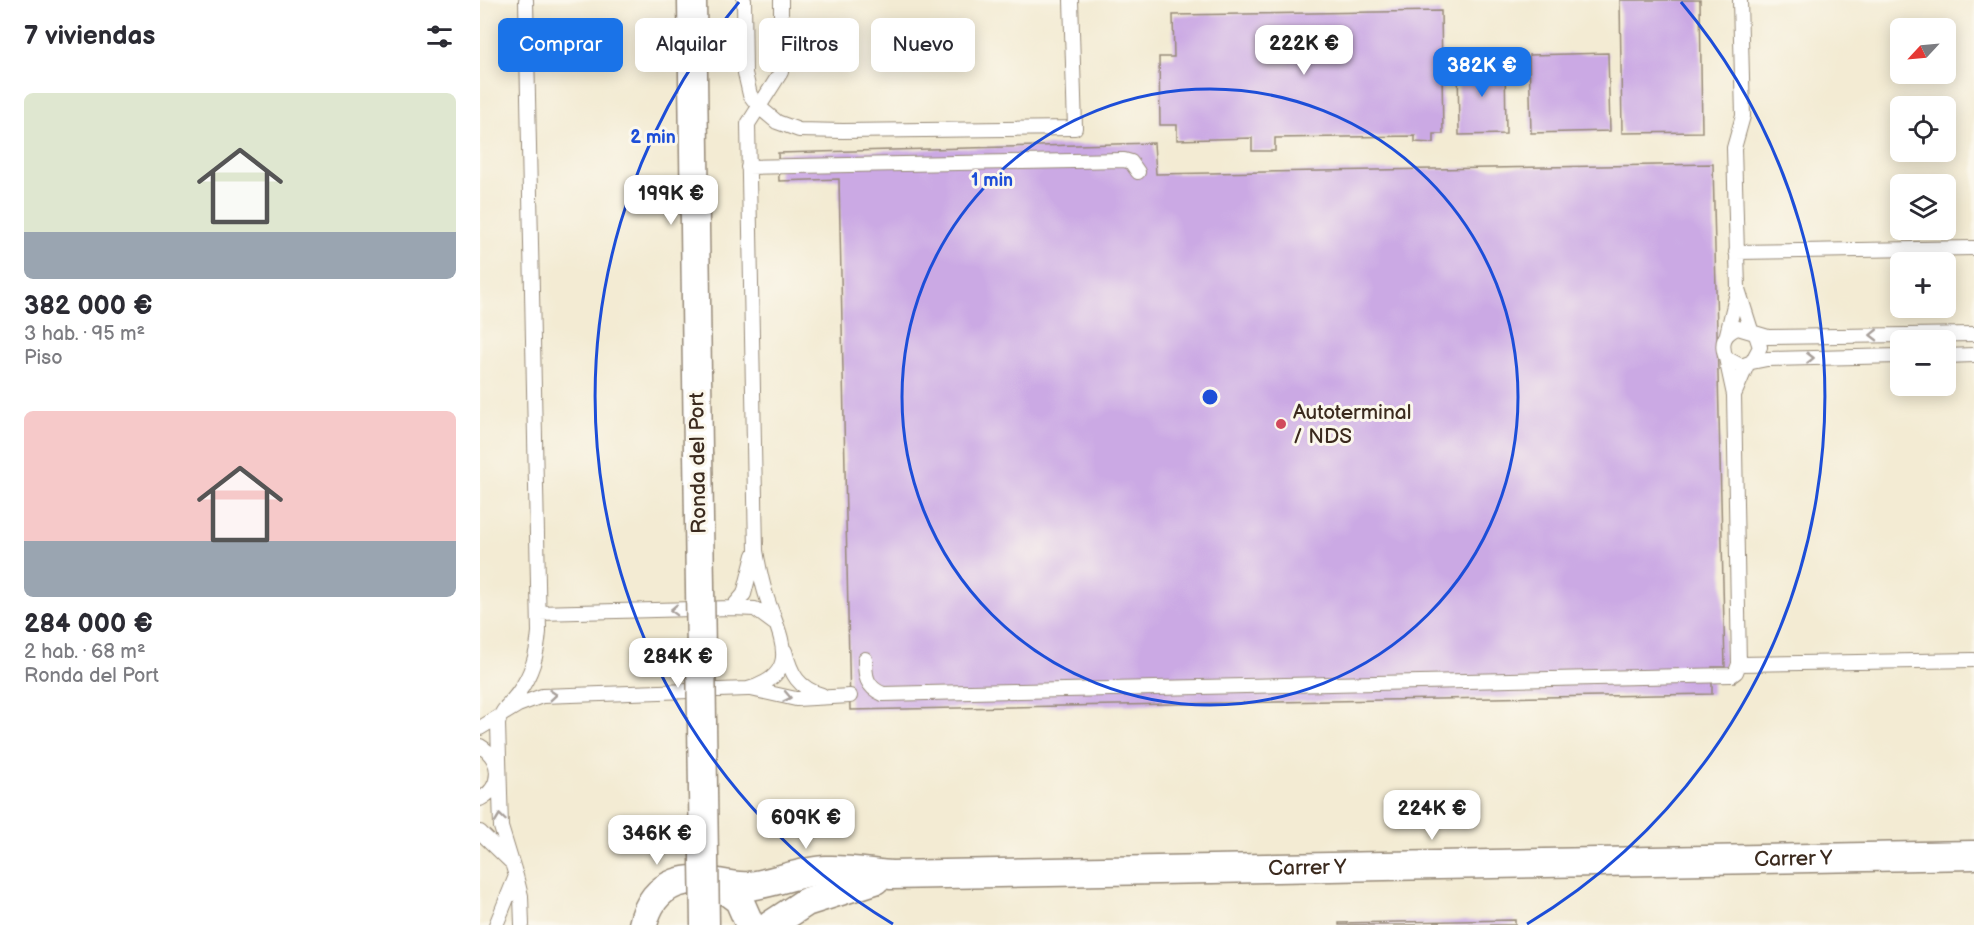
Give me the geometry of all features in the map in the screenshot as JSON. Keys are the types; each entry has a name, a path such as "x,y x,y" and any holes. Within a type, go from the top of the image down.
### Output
{"street":[{"name":"Ronda del Port","path":"692,0 705,925"},
{"name":"Carrer Y","path":"891,875 1974,855"},
{"path":"643,925 651,902 673,884 701,879 747,886 826,870 891,875"},
{"path":"771,925 812,899 891,875"},
{"path":"716,883 739,900 750,925"}],"lane":[{"path":"522,925 521,896 501,827 498,772 500,716 518,694 534,665 539,613 526,0"},
{"path":"744,0 745,73 750,95 759,107 777,122 799,130 1075,128 1071,0"},
{"path":"781,0 781,72 748,124 756,550 762,584 792,674 800,685 826,697"},
{"path":"865,659 866,677 870,686 883,694 1727,676 1736,672 1739,664 1734,395 1722,346 1738,289 1734,148 1743,116 1740,0"},
{"path":"748,167 1124,160 1131,162 1138,172"},
{"path":"1736,252 1974,248"},
{"path":"1734,395 1760,347 1738,289"},
{"path":"1727,334 1738,328 1754,332 1974,334"},
{"path":"1956,356 1974,355"},
{"path":"1725,357 1735,365 1767,359 1890,356"},
{"path":"732,608 744,594 756,550"},
{"path":"539,613 755,609 776,624"},
{"path":"748,689 762,685 780,670 784,648"},
{"path":"1739,664 1974,660"},
{"path":"480,728 518,705 542,696 748,689 796,699 850,696"},
{"path":"480,747 490,754 498,772 492,790 480,800"},
{"path":"480,832 512,862"},
{"path":"496,925 516,876"}],"building":[{"path":"1620,0 1700,0 1702,132 1622,133"},
{"path":"1441,11 1443,134 1434,134 1434,143 1415,142 1415,136 1275,138 1275,151 1252,151 1252,138 1177,140 1177,125 1160,125 1159,57 1174,57 1173,15"},
{"path":"1608,53 1610,131 1531,133 1529,55"},
{"path":"1505,60 1506,134 1459,135 1458,61"},
{"name":"Autoterminal / NDS","path":"1154,143 1156,174 1713,164 1725,667 1712,667 1712,694 850,710 839,179 779,181 778,153"},
{"path":"1515,920 1515,925 1339,925 1339,923"}],"place":[{"name":"Autoterminal / NDS","path":"1281,424"}]}
